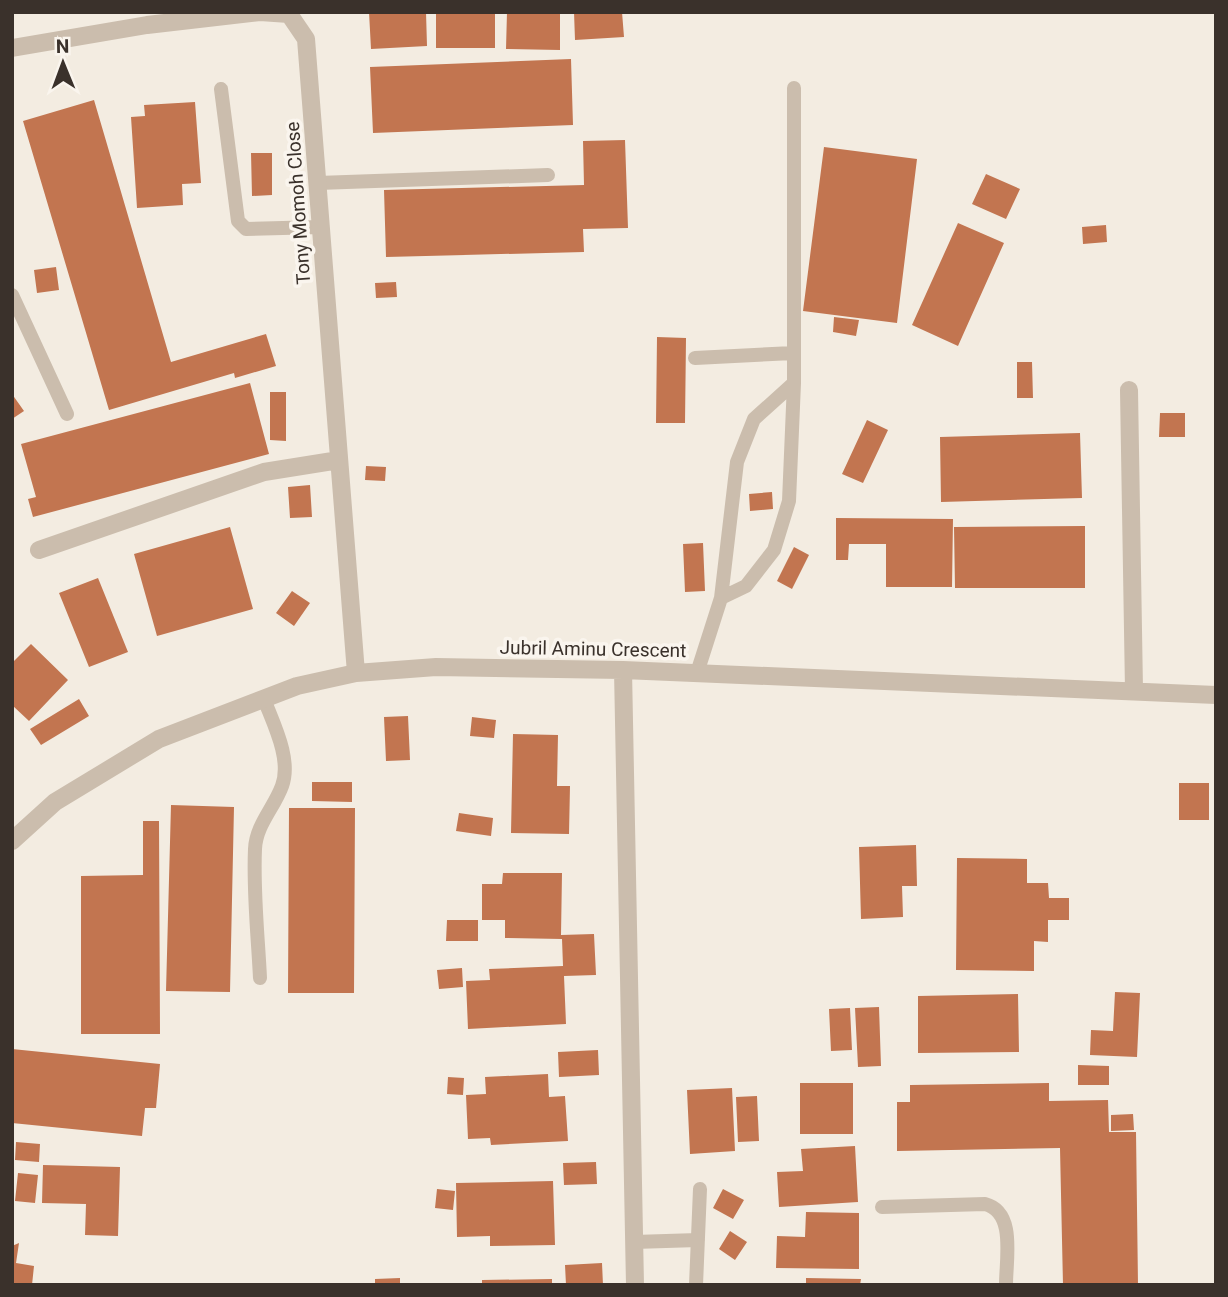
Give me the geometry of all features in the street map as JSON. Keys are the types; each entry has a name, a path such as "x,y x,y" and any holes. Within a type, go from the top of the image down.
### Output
{"street":[{"name":"Tony Momoh Close","path":"12,48 147,25 260,12 289,15 306,39 356,673"},
{"path":"1129,390 1134,691"},
{"path":"39,550 264,472 339,460"},
{"name":"Jubril Aminu Crescent","path":"12,841 55,802 159,738 297,686 356,673 436,667 622,670 1216,695"},
{"path":"622,670 635,1285"}],"lane":[{"path":"721,598 746,586 774,550 789,501 794,383 794,88"},
{"path":"221,89 238,221 246,229 321,227"},
{"path":"317,183 548,175"},
{"path":"12,295 67,414"},
{"path":"695,358 793,353"},
{"path":"697,673 721,598 737,463 754,419 794,383"},
{"path":"260,978 255,847 265,813 283,785 281,744 264,699"},
{"path":"696,1285 700,1189"},
{"path":"882,1207 985,1204 997,1207 1005,1219 1006,1285"},
{"path":"634,1242 698,1240"}],"building":[{"path":"369,12 426,12 427,46 371,49"},
{"path":"436,12 495,12 495,48 436,48"},
{"path":"507,12 560,12 560,50 506,49"},
{"path":"574,12 622,12 624,37 575,40"},
{"path":"571,59 573,125 373,133 370,67"},
{"path":"94,100 171,362 266,334 276,366 235,378 234,373 109,410 23,121"},
{"path":"195,102 201,183 182,184 183,205 137,208 131,117 145,116 144,105"},
{"path":"625,140 628,228 583,229 584,252 386,257 384,190 584,185 583,141"},
{"path":"824,147 917,159 897,323 803,311"},
{"path":"251,153 272,153 272,195 252,196"},
{"path":"986,174 1020,189 1006,219 972,204"},
{"path":"958,223 1004,243 958,346 912,325"},
{"path":"1106,225 1107,242 1083,244 1082,227"},
{"path":"56,267 59,290 37,293 34,270"},
{"path":"396,282 397,297 376,298 375,283"},
{"path":"834,317 859,320 856,336 833,332"},
{"path":"657,337 686,338 685,423 656,423"},
{"path":"1017,362 1032,362 1033,398 1017,398"},
{"path":"250,383 269,454 33,517 28,499 36,497 21,444"},
{"path":"270,392 286,392 286,441 270,440"},
{"path":"12,394 24,411 12,419"},
{"path":"1160,413 1185,413 1185,437 1159,437"},
{"path":"867,420 888,430 863,483 842,474"},
{"path":"1080,433 1082,498 941,502 940,437"},
{"path":"366,466 386,467 385,481 365,480"},
{"path":"310,485 312,517 290,518 288,487"},
{"path":"772,492 773,509 750,511 749,494"},
{"path":"836,518 953,519 952,587 886,587 886,544 849,544 848,560 836,560"},
{"path":"1085,526 1085,588 955,588 954,527"},
{"path":"230,527 253,609 157,636 134,554"},
{"path":"703,543 705,591 685,592 683,544"},
{"path":"794,547 809,555 792,589 777,581"},
{"path":"98,578 128,652 89,667 59,593"},
{"path":"292,591 310,603 294,626 276,613"},
{"path":"31,644 68,680 29,721 12,705 12,663"},
{"path":"79,699 89,716 41,745 30,729"},
{"path":"408,716 410,760 386,761 384,717"},
{"path":"472,717 496,720 494,738 470,736"},
{"path":"513,734 558,735 557,786 570,786 569,834 511,833"},
{"path":"312,782 352,782 352,802 312,801"},
{"path":"1179,783 1209,783 1209,820 1179,820"},
{"path":"171,805 234,807 230,992 166,991"},
{"path":"289,808 355,808 354,993 288,993"},
{"path":"459,813 493,818 491,836 456,831"},
{"path":"143,821 159,821 160,1034 81,1034 81,876 143,875"},
{"path":"916,845 917,886 902,886 903,917 861,919 859,847"},
{"path":"957,858 1027,859 1027,883 1048,883 1049,898 1069,898 1069,920 1048,920 1048,942 1034,941 1034,971 956,970"},
{"path":"503,873 562,873 561,935 594,934 596,975 564,976 566,1024 468,1029 466,981 490,980 489,969 563,966 562,939 505,938 505,920 482,920 482,884 502,884"},
{"path":"447,920 478,920 478,941 446,941"},
{"path":"462,968 463,987 439,989 437,970"},
{"path":"1115,992 1140,993 1137,1057 1090,1055 1091,1030 1113,1031"},
{"path":"1018,994 1019,1052 918,1053 918,996"},
{"path":"879,1007 881,1066 858,1067 855,1008"},
{"path":"850,1008 852,1050 831,1051 829,1009"},
{"path":"12,1049 160,1064 156,1108 145,1108 142,1136 12,1123"},
{"path":"598,1050 599,1075 559,1077 558,1052"},
{"path":"1078,1065 1109,1066 1109,1085 1078,1085"},
{"path":"548,1074 549,1097 565,1096 568,1141 491,1145 490,1138 468,1139 466,1095 486,1094 485,1077"},
{"path":"448,1077 464,1078 463,1095 447,1094"},
{"path":"800,1083 853,1083 853,1134 800,1134"},
{"path":"1049,1083 1049,1101 1108,1100 1109,1132 1136,1132 1138,1285 1063,1285 1060,1148 897,1151 897,1102 910,1102 910,1085"},
{"path":"732,1088 735,1151 690,1154 687,1090"},
{"path":"757,1096 759,1141 738,1142 736,1097"},
{"path":"1133,1114 1134,1130 1111,1131 1111,1115"},
{"path":"16,1142 40,1144 39,1162 15,1160"},
{"path":"855,1146 858,1202 779,1207 777,1172 803,1171 801,1149"},
{"path":"596,1162 597,1184 564,1185 563,1163"},
{"path":"43,1165 120,1167 118,1236 85,1235 86,1204 42,1203"},
{"path":"18,1173 38,1175 35,1203 15,1201"},
{"path":"553,1181 555,1245 490,1246 490,1236 457,1237 456,1183"},
{"path":"437,1189 455,1191 453,1210 435,1208"},
{"path":"723,1189 744,1200 733,1219 713,1208"},
{"path":"806,1212 859,1213 859,1269 776,1268 777,1236 805,1237"},
{"path":"730,1231 747,1242 735,1260 719,1249"},
{"path":"19,1243 16,1263 34,1266 32,1285 12,1285 12,1246"},
{"path":"602,1263 603,1285 566,1285 565,1265"},
{"path":"400,1278 400,1285 375,1285 375,1279"},
{"path":"806,1278 861,1279 860,1285 806,1285"},
{"path":"552,1279 552,1285 482,1285 482,1280"}]}
